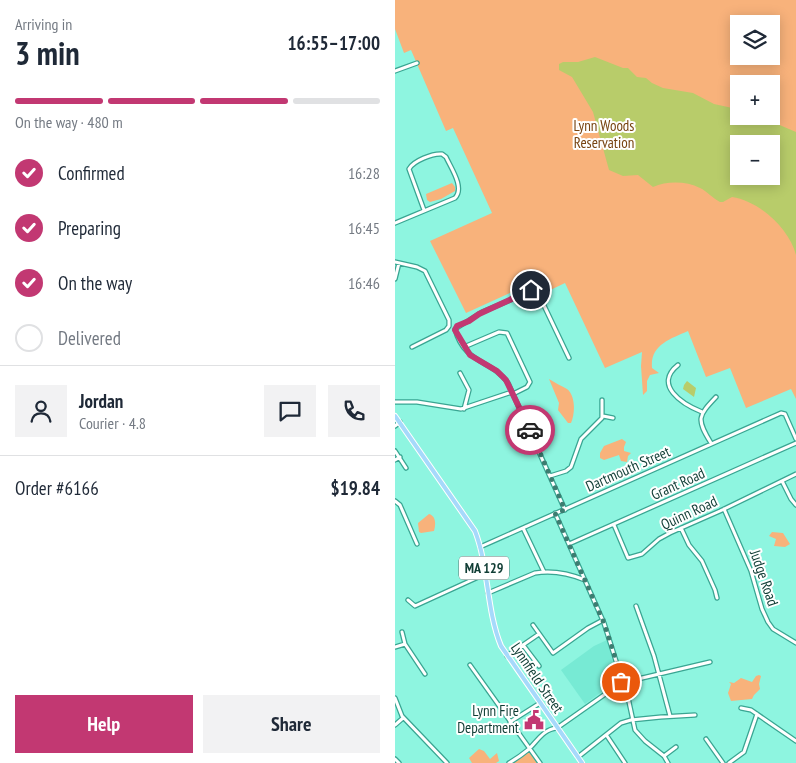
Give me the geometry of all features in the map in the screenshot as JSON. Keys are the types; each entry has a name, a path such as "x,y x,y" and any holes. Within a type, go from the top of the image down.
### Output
{"main road":[{"name":"Lynnfield Street","path":"395,416 472,525 480,547 497,635 507,656 582,763"}],"street":[{"path":"395,72 417,63"},
{"path":"395,223 455,198 459,192 459,187 446,157 442,154 436,154 409,167 409,172 425,210"},
{"path":"395,279 397,262 425,271 449,318 449,327 442,333 412,347"},
{"path":"565,510 513,393 500,374 472,358 455,329 482,312 534,290 538,293 569,358"},
{"path":"395,402 417,402 458,409 513,393 527,387 530,382 507,333 499,332 464,347"},
{"path":"678,365 670,373 669,386 676,396 702,412"},
{"path":"460,374 469,390 464,408"},
{"path":"711,443 701,423 702,412 717,397"},
{"path":"550,476 566,471 571,467 581,440 600,422 603,416 602,400"},
{"name":"Dartmouth Street","path":"480,547 774,416 785,414 796,439"},
{"path":"603,416 613,418"},
{"path":"395,426 400,422"},
{"name":"Grant Road","path":"569,544 796,443"},
{"path":"395,451 406,468"},
{"path":"395,460 400,457"},
{"name":"Quinn Road","path":"613,525 627,558 642,554 659,539 796,474"},
{"path":"782,480 796,505"},
{"path":"395,501 400,505 417,544"},
{"name":"Judge Road","path":"724,509 751,571 762,609 768,622 773,629 796,643"},
{"path":"555,513 603,620 629,702 631,720 635,730 645,741 664,756 668,763"},
{"path":"523,528 543,572"},
{"path":"681,528 689,545 702,561 717,598"},
{"path":"488,593 535,573 570,574 586,580"},
{"path":"408,600 415,606 485,574"},
{"path":"636,606 659,673 670,716"},
{"path":"533,625 553,653 588,628 603,620"},
{"path":"402,632 405,644 425,674"},
{"path":"507,656 539,634"},
{"path":"395,646 405,644"},
{"path":"523,645 539,666"},
{"path":"509,763 529,749 550,728 557,728 623,682 710,662"},
{"path":"470,665 539,763"},
{"path":"395,698 396,705 403,718 447,763"},
{"path":"510,722 540,703"},
{"path":"741,708 749,709 796,741"},
{"path":"729,763 744,752 757,714"},
{"path":"578,757 607,736 621,723 631,720 695,715"},
{"path":"395,725 403,718"},
{"path":"607,736 625,763"},
{"path":"706,739 723,763"},
{"path":"664,756 676,747"},
{"path":"395,759 399,763"}],"shaded area":[{"path":"595,57 623,68 628,68 637,77 646,78 663,88 693,93 714,104 730,107 730,125 780,125 796,132 796,255 787,235 780,226 771,217 752,204 732,197 720,202 703,189 689,184 670,183 653,187 638,175 623,176 609,170 593,112 572,77 559,70 559,64 563,62 578,62"},
{"path":"687,381 696,388 694,397 683,389"},
{"path":"607,640 618,680 585,704 561,670 594,646"}],"green space":[{"name":"Lynn Woods Reservation","path":"395,0 796,0 796,399 791,389 746,408 730,368 706,377 688,331 668,340 658,348 652,360 652,368 659,373 650,375 647,381 647,391 643,395 642,352 605,368 565,283 542,294 536,281 466,313 430,241 492,213 453,128 446,131 411,50 404,53 395,29"},
{"path":"452,183 455,191 441,199 430,202 427,200 426,194"},
{"path":"549,379 567,389 572,396 574,410 571,423 568,423 558,410 559,403"},
{"path":"622,439 626,442 624,451 631,453 628,456 627,462 621,461 619,455 604,460 600,458 600,453 604,446"},
{"path":"429,514 435,521 434,531 421,533 419,532 418,523"},
{"path":"772,532 783,533 790,544 785,547 774,546 776,539 769,536"},
{"path":"759,675 761,676 760,689 752,699 731,701 728,693 731,684 729,682 734,683 741,678 752,682"},
{"path":"479,749 484,751 490,759 497,753 499,761 496,763 472,763 469,758"},
{"path":"529,752 537,763 513,763"}],"way so far":[{"path":"530,430 565,510 555,513 604,623 623,682 621,682"}],"place":[{"name":"Lynn Fire Department","path":"534,720"}],"route":[{"path":"530,430 506,380 497,371 470,355 455,330 457,326 479,314 531,290"}]}
